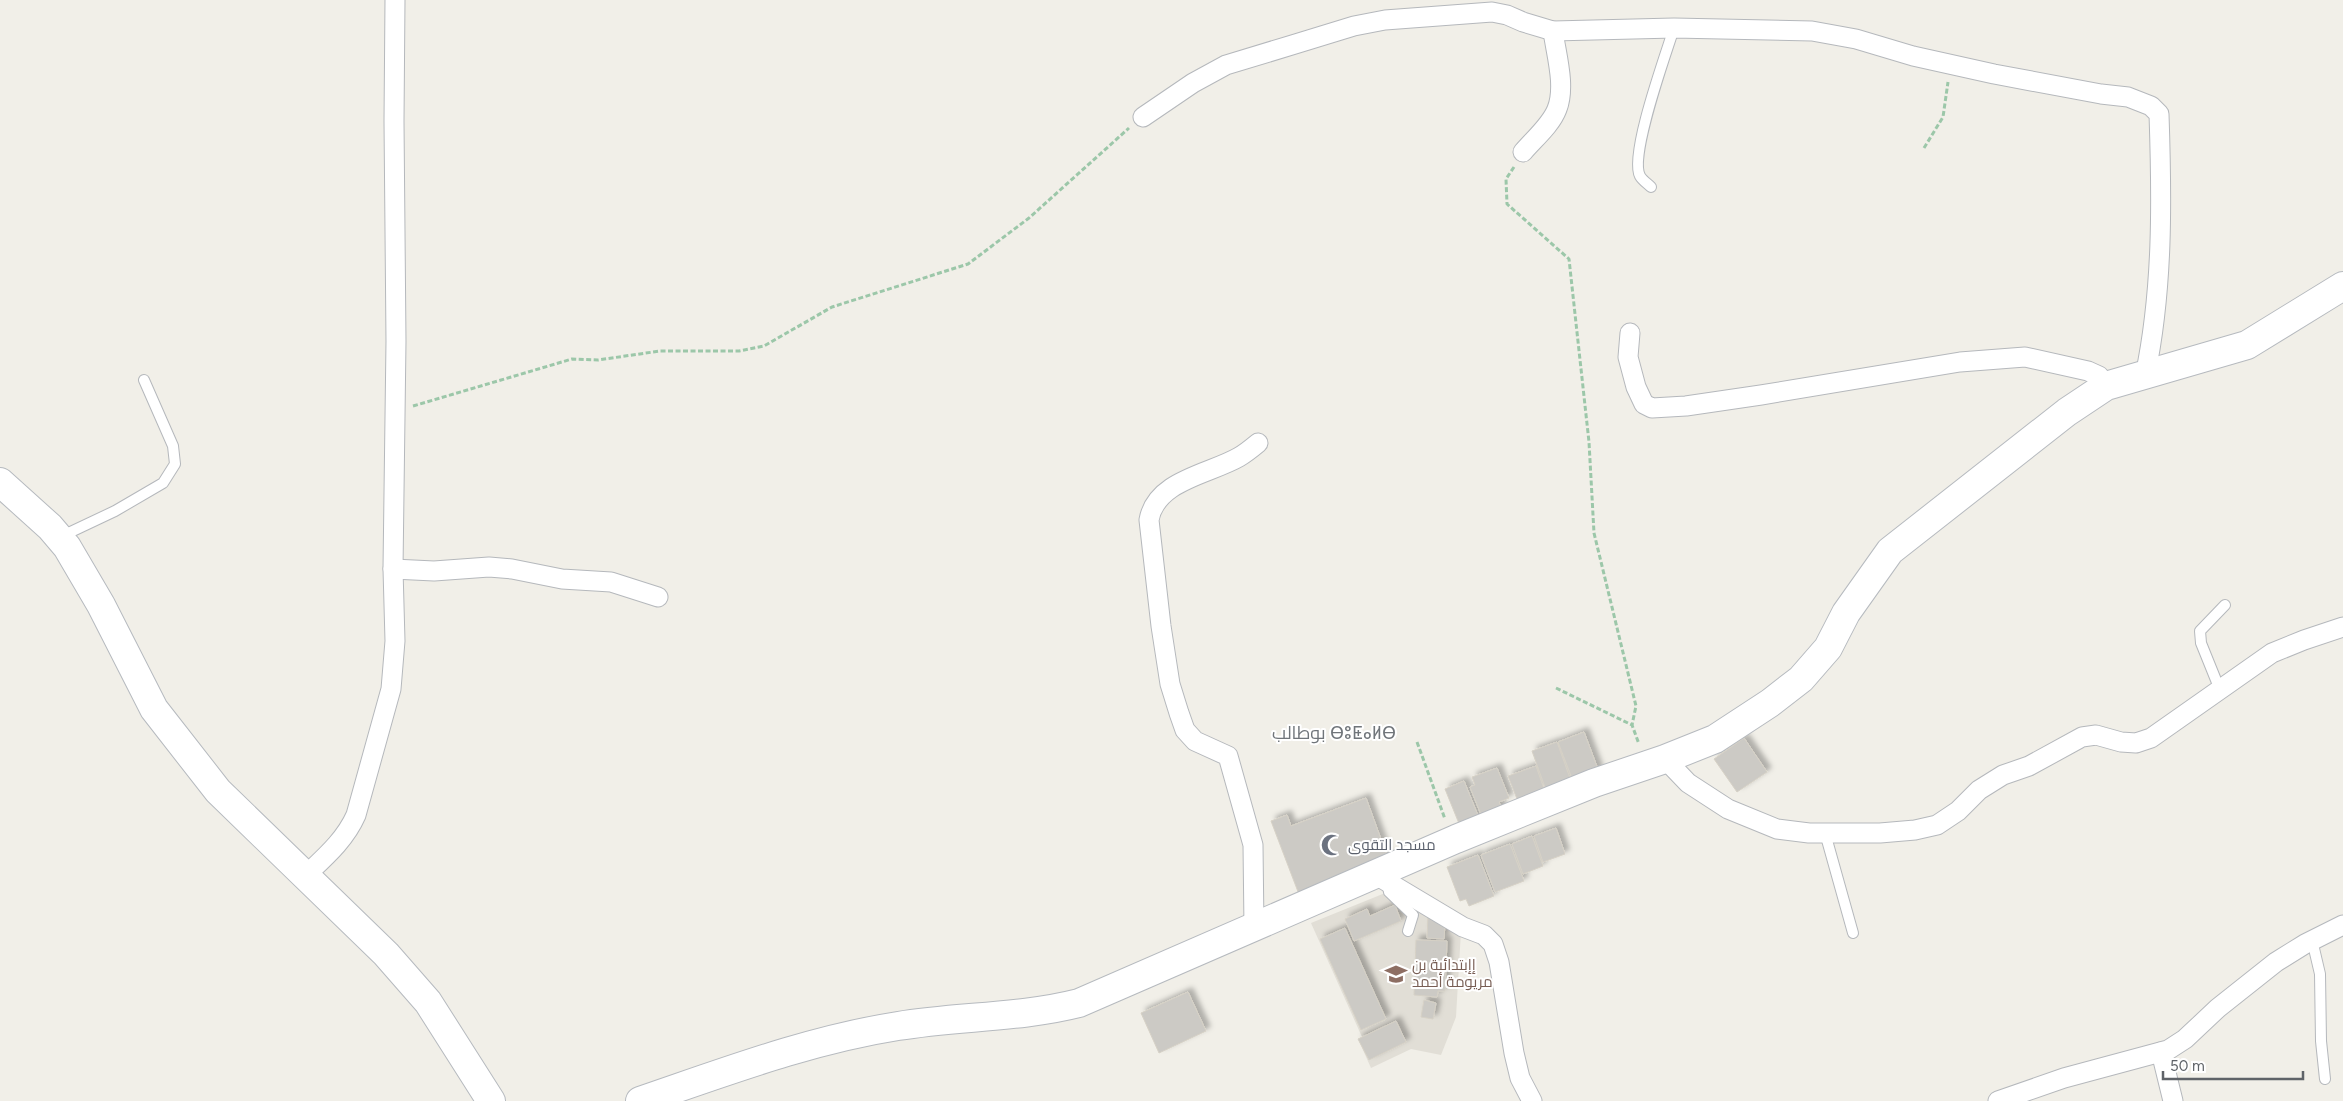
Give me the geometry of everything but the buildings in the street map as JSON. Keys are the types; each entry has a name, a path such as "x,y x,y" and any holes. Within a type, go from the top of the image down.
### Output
{"street":[{"path":"305,876 336,846 350,829 362,803 369,764 395,669 393,569 395,0"},
{"path":"1142,116 1192,83 1226,65 1354,26 1385,20 1492,12 1507,15 1553,31 1674,28 1812,31 1856,39 1913,56 1950,64 2101,94 2128,97 2152,106 2159,114 2160,250 2154,334 2145,376"},
{"path":"1523,152 1553,117 1558,108 1560,90 1553,31"},
{"path":"640,1101 812,1043 899,1026 1049,1010 1079,1003 1191,953 1381,878 1453,840 1594,783 1715,739 1770,703 1801,679 1828,648 1846,613 1890,551 2067,412 2106,386 2247,345 2343,286"},
{"path":"1630,333 1628,357 1636,387 1644,404 1652,408 1686,406 1761,395 1960,362 2025,357 2088,371 2099,376 2106,386"},
{"path":"1254,928 1253,845 1228,756 1195,742 1185,730 1170,684 1161,626 1149,520 1154,505 1171,489 1239,457 1258,443"},
{"path":"0,482 59,537 67,547 101,605 154,708 218,791 386,954 428,1002 490,1101"},
{"path":"393,569 434,571 489,567 512,569 562,579 611,582 658,597"},
{"path":"1656,762 1728,809 1777,829 1809,833 1880,833 1915,830 1937,825 1958,811 1979,790 2003,775 2029,766 2082,737 2096,735 2121,742 2136,743 2151,738 2272,653 2343,627"},
{"path":"1381,878 1463,927 1484,936 1493,944 1499,962 1518,1069 1532,1101"},
{"path":"1998,1101 2064,1078 2168,1050 2185,1039 2218,1008 2276,962 2343,924"},
{"path":"2161,1052 2172,1101"}],"lane":[{"path":"1651,187 1640,176 1638,166 1639,151 1648,110 1674,28"},
{"path":"59,537 115,510 163,483 175,464 173,446 144,380"},
{"path":"2220,690 2201,643 2200,631 2225,605"},
{"path":"1826,833 1853,932"},
{"path":"1381,878 1389,892 1413,916 1408,931"},
{"path":"2312,940 2320,974 2321,1040 2325,1079"}],"path":[{"path":"1924,148 1943,117 1950,64"},
{"path":"395,411 572,359 598,360 660,351 739,351 764,346 832,306 968,264 1029,218 1142,116"},
{"path":"1523,152 1506,179 1507,204 1569,259 1589,442 1594,533 1636,706 1632,725"},
{"path":"1556,688 1632,725 1656,762"},
{"path":"1417,742 1453,840"}],"shaded area":[{"name":"إإبتدائية بن مريومة أحمد","path":"1395,889 1461,931 1456,1017 1441,1055 1411,1049 1371,1068 1358,1039 1362,1037 1311,923"}],"place":[{"name":"مسجد التقوى","path":"1332,845"},
{"name":"إإبتدائية بن مريومة أحمد","path":"1396,974"}],"district":[{"name":"بوطالب ⴱⵓⵟⴰⵍⴱ","path":"1334,733"}]}
